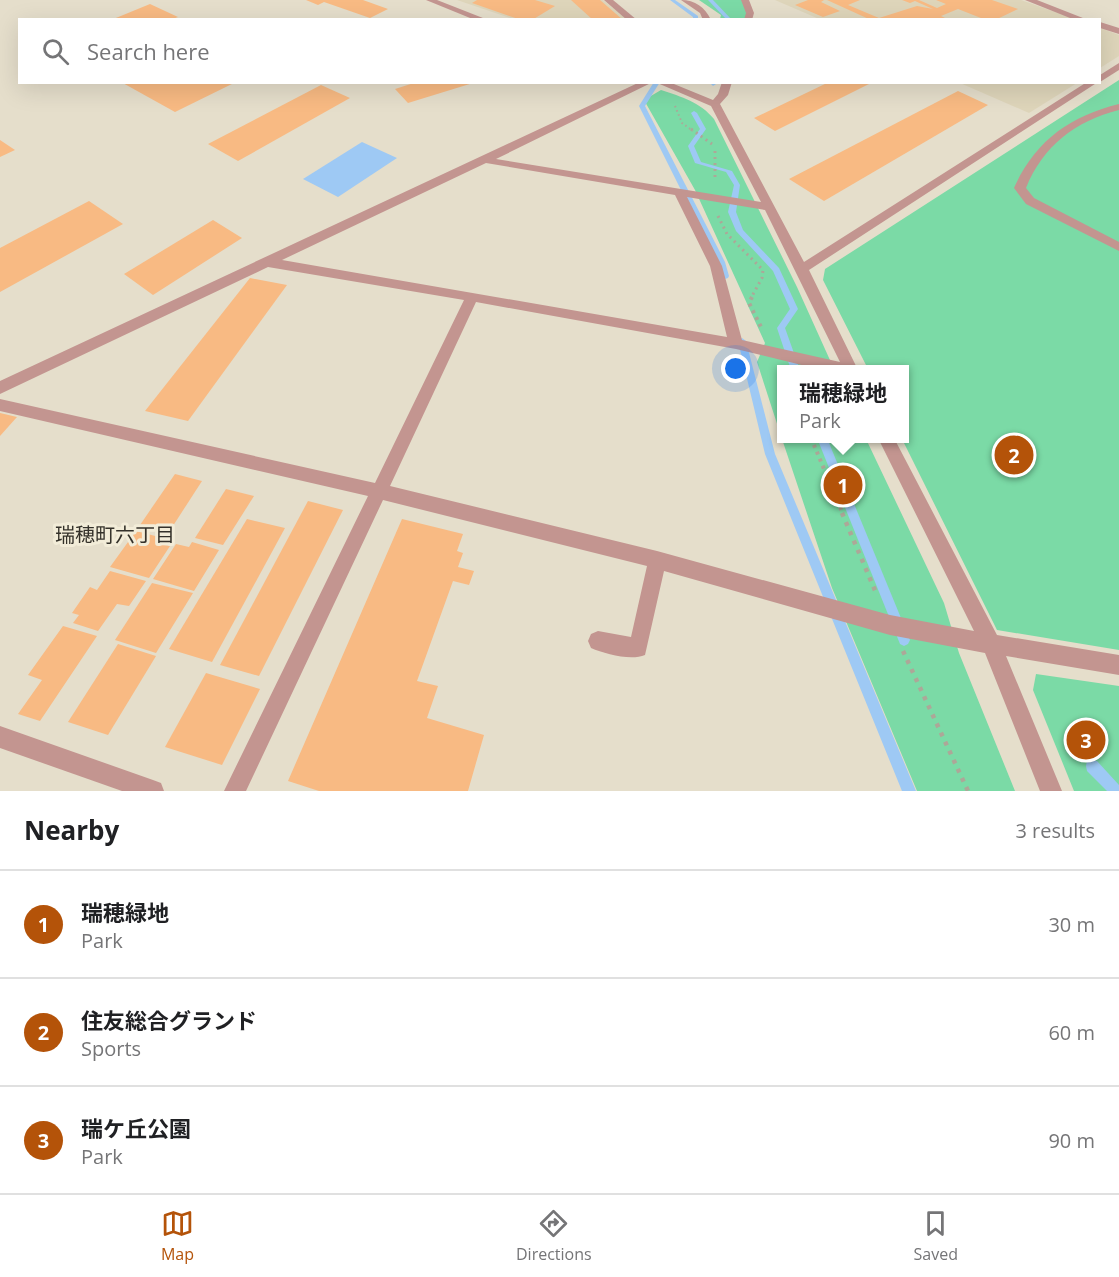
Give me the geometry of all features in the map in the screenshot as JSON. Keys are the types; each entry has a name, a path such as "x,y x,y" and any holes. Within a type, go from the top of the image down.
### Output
{"street":[{"path":"430,0 479,18"},
{"path":"608,0 630,18"},
{"path":"685,0 703,12 706,18"},
{"path":"745,0 750,13 749,18"},
{"path":"1029,0 1078,18"},
{"path":"1101,25 1119,32"},
{"path":"1101,78 1119,66"},
{"path":"0,388 645,84"},
{"path":"664,84 715,104 802,269 848,365"},
{"path":"715,104 723,95 726,84"},
{"path":"802,269 1091,84"},
{"path":"1119,107 1086,116 1053,138 1028,168 1020,188 1030,201 1119,247"},
{"path":"485,160 769,207"},
{"path":"680,194 716,266 736,344"},
{"path":"267,262 736,344 832,365"},
{"path":"235,791 472,297"},
{"path":"0,405 379,491 657,560 890,625 1119,665"},
{"path":"889,443 991,644 1050,791"},
{"path":"598,641 638,648 657,560"},
{"path":"0,737 153,791"}],"shaded area":[{"path":"457,0 603,0 626,18 510,18"},
{"path":"775,0 1021,0 1072,18 817,18"},
{"path":"1101,28 1119,35 1119,56 1101,67"},
{"path":"962,84 1075,84 1029,113"}],"green space":[{"path":"699,0 743,0 748,13 746,18 720,18 721,15"},
{"path":"1119,80 1119,650 997,630 904,443 909,443 909,365 866,365 823,280 825,269"},
{"path":"661,90 697,104 714,119 797,287 832,365 777,365 777,424 757,362 765,343 695,190 644,100"},
{"path":"783,443 868,443 944,603 959,653 1015,791 917,791 832,588"},
{"path":"1036,674 1119,686 1119,791 1074,791 1033,690"}],"water":[{"path":"362,142 397,158 338,197 303,179"}],"building":[{"path":"306,0 363,0 388,9 370,18 324,2 318,5"},
{"path":"477,0 535,0 555,6 535,18 515,18 472,3"},
{"path":"571,0 600,0 621,18 591,18"},
{"path":"808,0 824,0 821,2 840,11 823,17 795,5"},
{"path":"827,0 860,0 848,5 879,18 867,18"},
{"path":"902,0 919,0 937,8 946,4 936,0 992,0 1018,9 999,18 981,18 958,9 941,16 945,18 879,18 917,6 933,9 915,1 910,3"},
{"path":"150,4 178,17 175,18 116,18"},
{"path":"125,84 232,84 175,112"},
{"path":"411,84 470,84 408,103 395,89"},
{"path":"825,84 869,84 775,131 754,118"},
{"path":"321,85 350,98 238,161 208,144"},
{"path":"958,91 988,105 824,201 789,179"},
{"path":"0,140 15,150 0,157"},
{"path":"89,201 123,224 0,292 0,248"},
{"path":"213,220 242,238 153,295 124,274"},
{"path":"250,278 287,285 188,421 145,411"},
{"path":"0,413 17,417 0,436"},
{"path":"175,474 202,481 169,532 140,525"},
{"path":"226,489 254,496 223,545 195,538"},
{"path":"308,501 343,510 259,676 220,665"},
{"path":"247,519 285,528 212,662 169,649"},
{"path":"402,519 463,534 457,551 463,553 458,567 474,571 469,585 453,581 417,681 438,686 427,718 484,735 468,791 319,791 288,781"},
{"path":"136,531 163,538 158,544 170,546 149,578 110,567"},
{"path":"192,542 219,550 194,591 153,579 176,544 189,547"},
{"path":"110,571 146,581 129,606 117,604 98,631 73,623 79,615 72,613 90,587 97,590"},
{"path":"152,583 193,593 156,653 115,640"},
{"path":"63,626 97,636 40,721 18,714 42,680 28,675"},
{"path":"118,644 156,656 108,735 68,722"},
{"path":"206,673 260,689 222,765 165,747"}],"waterway":[{"path":"672,0 696,18"},
{"path":"710,0 728,18"},
{"path":"656,84 642,106 721,262 725,276"},
{"path":"694,113 703,129 691,146 698,163 729,171 737,185 732,212 740,231 776,270 794,309 781,328 794,365"},
{"path":"742,341 770,454 909,791"},
{"path":"824,443 904,640"},
{"path":"1092,766 1116,791"}],"place":[{"name":"住友総合グランド","path":"1014,455"},
{"name":"瑞穂緑地","path":"843,485"},
{"name":"瑞ケ丘公園","path":"1086,740"}],"district":[{"name":"瑞穂町六丁目","path":"115,534"}]}
